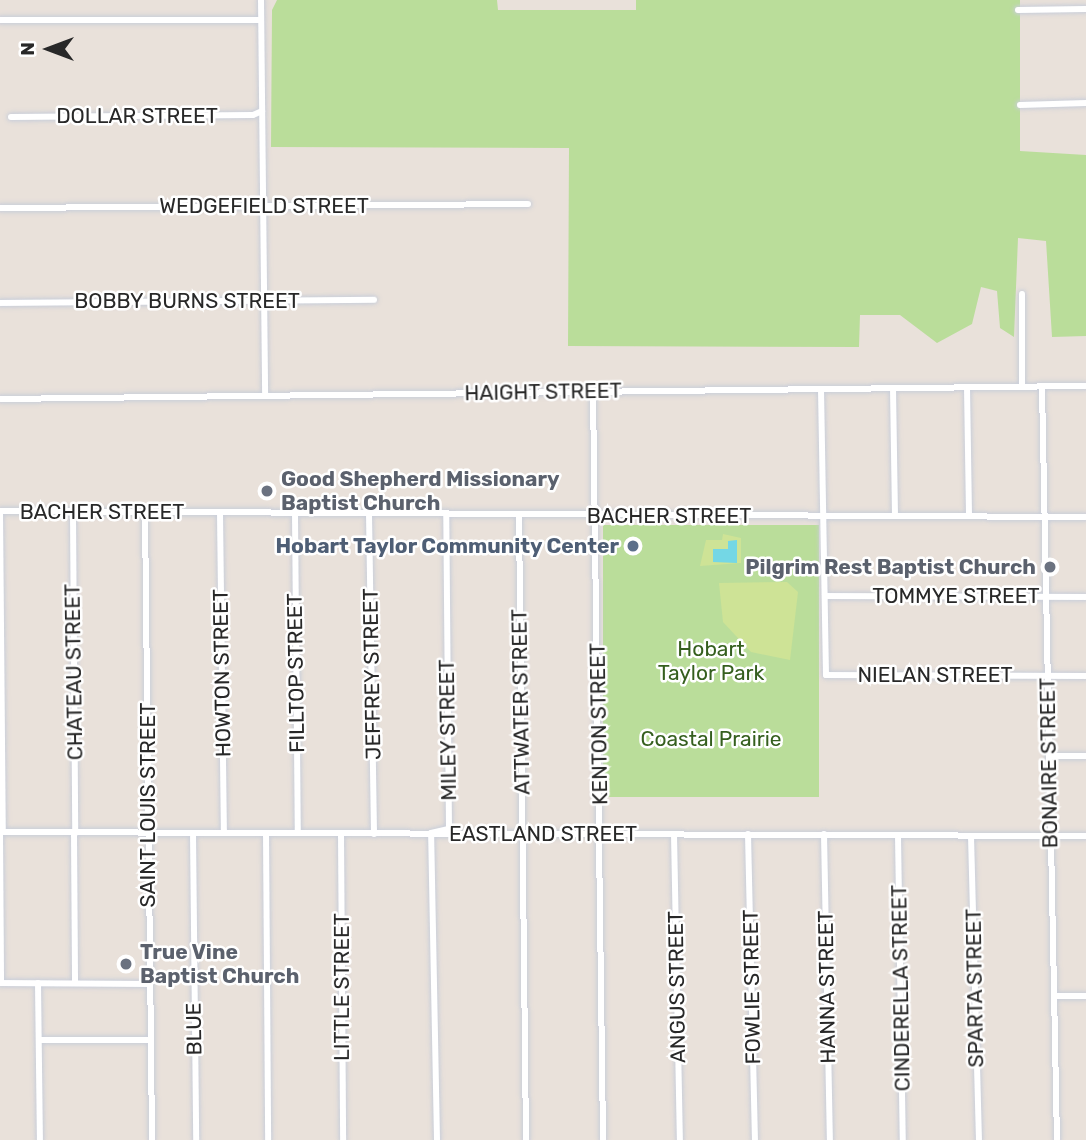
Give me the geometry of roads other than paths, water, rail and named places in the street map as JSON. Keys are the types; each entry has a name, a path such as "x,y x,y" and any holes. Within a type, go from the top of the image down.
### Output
{"street":[{"path":"261,0 265,396"},
{"path":"1018,10 1086,9"},
{"path":"0,20 261,20"},
{"path":"1020,105 1086,103"},
{"name":"DOLLAR STREET","path":"11,117 253,115 262,111"},
{"name":"WEDGEFIELD STREET","path":"0,208 527,204"},
{"path":"1022,294 1022,387"},
{"name":"BOBBY BURNS STREET","path":"0,303 374,300"},
{"name":"HAIGHT STREET","path":"0,399 1086,386"},
{"path":"967,387 969,516"},
{"name":"BONAIRE STREET","path":"1042,387 1057,1140"},
{"path":"893,388 895,516"},
{"path":"821,389 825,596"},
{"name":"KENTON STREET","path":"593,393 603,1140"},
{"path":"0,511 1,983 149,984"},
{"name":"BACHER STREET","path":"0,511 1086,517"},
{"name":"CHATEAU STREET","path":"73,512 75,983"},
{"name":"SAINT LOUIS STREET","path":"145,512 152,1140"},
{"name":"HOWTON STREET","path":"220,513 224,833"},
{"name":"FILLTOP STREET","path":"295,513 298,834"},
{"name":"JEFFREY STREET","path":"369,514 374,834"},
{"name":"MILEY STREET","path":"431,833 449,829 446,515"},
{"name":"ATTWATER STREET","path":"519,515 526,1140"},
{"name":"TOMMYE STREET","path":"825,596 1086,597"},
{"name":"NIELAN STREET","path":"825,596 826,675 1086,676"},
{"path":"1049,756 1086,756"},
{"name":"EASTLAND STREET","path":"1,832 1086,836"},
{"name":"BLUE","path":"193,833 196,1140"},
{"path":"266,833 268,1140"},
{"path":"431,833 437,1140"},
{"name":"LITTLE STREET","path":"341,834 343,1140"},
{"name":"ANGUS STREET","path":"674,834 680,1140"},
{"name":"FOWLIE STREET","path":"748,834 755,1140"},
{"name":"HANNA STREET","path":"824,834 830,1140"},
{"name":"CINDERELLA STREET","path":"898,836 903,1140"},
{"name":"SPARTA STREET","path":"971,836 979,1140"},
{"path":"38,983 40,1140"},
{"path":"1054,996 1086,996"},
{"path":"40,1040 150,1040"}],"water":[{"path":"737,540 737,563 713,562 713,549 728,549 728,541"}],"place":[{"name":"Good Shepherd Missionary Baptist Church","path":"267,491"},
{"name":"Hobart Taylor Community Center","path":"633,546"},
{"name":"Pilgrim Rest Baptist Church","path":"1050,567"},
{"name":"True Vine Baptist Church","path":"126,964"}],"park label":[{"name":"Hobart Taylor Park","path":"711,661"},
{"name":"Coastal Prairie","path":"711,739"}]}
